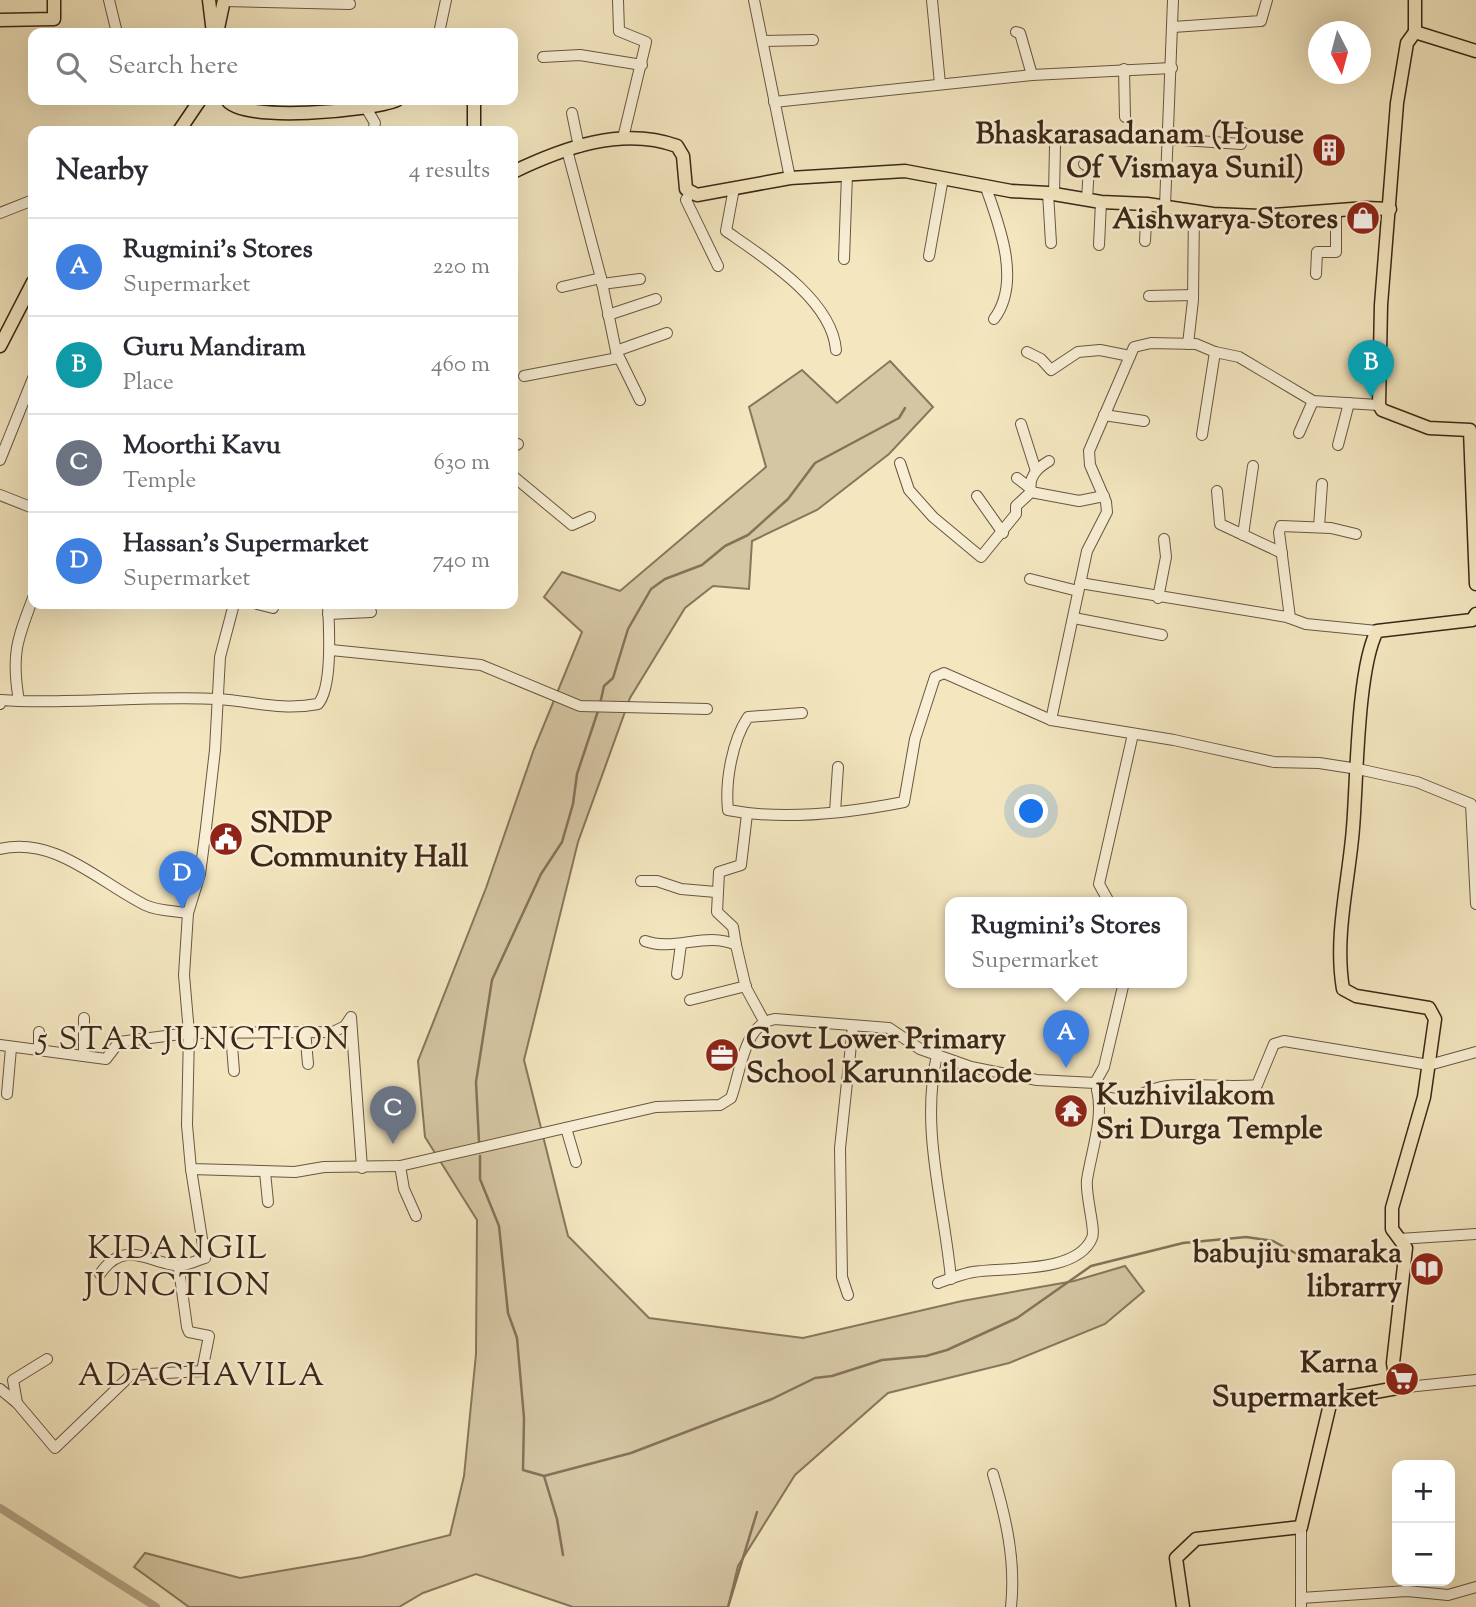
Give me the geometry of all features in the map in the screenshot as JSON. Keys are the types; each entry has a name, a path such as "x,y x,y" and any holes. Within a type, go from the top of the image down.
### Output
{"main road":[{"path":"0,20 54,19 54,0"},
{"path":"209,0 214,28"},
{"path":"216,28 224,0"},
{"path":"1415,0 1415,32 1407,43 1397,103 1391,209 1381,305 1379,405 1382,410 1429,428 1473,430 1476,584"},
{"path":"1415,32 1476,51"},
{"path":"183,126 197,105"},
{"path":"233,105 237,108 271,113 370,105"},
{"path":"474,105 474,126"},
{"path":"518,170 573,148 623,138 655,140 677,146 683,156 686,189 697,195 790,178 905,171 1011,191 1101,202 1194,209 1213,215 1260,216 1391,209"},
{"path":"0,346 28,292"},
{"path":"1183,1607 1176,1558 1196,1539 1301,1527 1331,1400 1397,1388 1393,1363 1406,1248 1392,1229 1392,1208 1424,1097 1435,1019 1429,1008 1356,996 1343,989 1340,970 1343,909 1364,694 1371,643 1377,631 1472,620 1476,614"}],"street":[{"path":"109,0 116,28"},
{"path":"224,0 350,4"},
{"path":"440,28 446,0"},
{"path":"618,0 619,31 646,42 623,138"},
{"path":"754,0 790,178"},
{"path":"932,0 940,84"},
{"path":"1166,206 1173,0"},
{"path":"1173,27 1261,21 1267,0"},
{"path":"1016,32 1020,33 1032,75"},
{"path":"763,41 813,40"},
{"path":"543,57 580,55 642,65"},
{"path":"774,102 1032,75 1172,68"},
{"path":"1125,69 1125,117"},
{"path":"365,106 374,126"},
{"path":"572,113 573,148 617,355 640,400"},
{"path":"1169,139 1241,144 1244,134"},
{"path":"1051,243 1055,146"},
{"path":"1084,164 1089,167 1087,199"},
{"path":"844,259 847,174"},
{"path":"929,256 943,178"},
{"path":"985,185 994,211 1008,280 1007,294 994,319"},
{"path":"734,188 726,231 796,284 828,322 836,350"},
{"path":"690,193 687,200 718,266"},
{"path":"0,213 28,202"},
{"path":"1099,246 1101,202"},
{"path":"1145,241 1147,204"},
{"path":"1188,344 1193,295 1194,209"},
{"path":"1316,274 1317,252 1336,253 1336,210"},
{"path":"562,286 640,279"},
{"path":"1149,296 1193,295"},
{"path":"608,315 656,299"},
{"path":"524,376 617,355 667,333"},
{"path":"1051,720 1091,538 1107,512 1104,496 1090,466 1089,451 1134,347 1188,344 1239,357 1313,401 1379,405"},
{"path":"1027,352 1041,359 1051,370 1078,352 1100,350 1130,356"},
{"path":"1202,435 1215,352"},
{"path":"0,460 28,390"},
{"path":"1299,433 1313,401"},
{"path":"1338,445 1349,403"},
{"path":"1104,415 1144,421"},
{"path":"900,463 909,490 933,517 978,556 984,556 1016,514 1016,506 1031,490 1036,471 1021,424"},
{"path":"1036,471 1049,461"},
{"path":"1243,535 1253,466"},
{"path":"1017,478 1031,490 1079,501 1104,496"},
{"path":"518,479 572,525 590,517"},
{"path":"1319,527 1322,484"},
{"path":"1217,491 1220,524 1282,553"},
{"path":"0,495 28,506"},
{"path":"977,496 1003,533"},
{"path":"1290,618 1279,531 1281,526 1319,527 1356,534"},
{"path":"1158,598 1166,557 1164,539"},
{"path":"1030,579 1290,618 1306,624 1377,631"},
{"path":"19,701 14,674 15,645 29,609"},
{"path":"100,1274 106,1264 133,1255 148,1255 181,1265 205,1258 187,1125 189,1033 184,975 188,913 200,874 215,750 220,657 233,609"},
{"path":"0,704 1,701 82,703 218,699 283,708 318,704 324,697 331,650 328,609 371,612"},
{"path":"1074,618 1162,635"},
{"path":"331,650 481,665 580,706 707,709"},
{"path":"802,713 748,717 741,727 727,800 728,810 747,814 835,812 904,802 925,703 940,673 1051,720 1274,762 1319,763 1358,769 1417,782 1471,804 1476,904"},
{"path":"1104,897 1099,884 1133,734"},
{"path":"835,812 838,767"},
{"path":"747,814 741,865 719,872 717,912 733,927 746,986 764,1021"},
{"path":"0,849 17,845 52,851 148,906 188,913"},
{"path":"641,881 653,880 681,889 716,892"},
{"path":"645,941 681,944 698,940 736,945"},
{"path":"677,974 681,944"},
{"path":"690,1000 746,986"},
{"path":"938,1283 971,1272 1050,1266 1074,1255 1093,1238 1094,1229 1085,1191 1099,1095 1095,1083 1104,1067 1123,988"},
{"path":"6,1094 5,1047 106,1059 120,1042 189,1033 341,1030 351,1017 362,1168"},
{"path":"84,1018 84,1056"},
{"path":"191,1169 265,1172 400,1166 656,1107 720,1105 732,1098 752,1032 764,1021 889,1028 920,1049 971,1067 1037,1080 1095,1083"},
{"path":"848,1296 842,1277 840,1148 853,1026"},
{"path":"305,1030 308,1064"},
{"path":"39,1031 39,1051"},
{"path":"231,1034 234,1071"},
{"path":"1099,1095 1114,1100 1136,1098 1152,1089 1169,1086 1257,1085 1273,1044 1284,1041 1429,1065 1476,1052"},
{"path":"937,1055 929,1103 932,1156 944,1214 951,1279"},
{"path":"566,1128 576,1162"},
{"path":"400,1166 404,1189 416,1216"},
{"path":"265,1172 268,1202"},
{"path":"1399,1239 1476,1234"},
{"path":"0,1389 17,1403 55,1448 60,1447 104,1403 109,1394 131,1375 202,1371 209,1336 189,1332 187,1327 179,1269 181,1265"},
{"path":"17,1403 13,1380 47,1359"},
{"path":"1397,1388 1476,1380"},
{"path":"993,1474 1007,1520 1013,1569 1011,1607"},
{"path":"1301,1527 1301,1603 1407,1591 1448,1595 1476,1587"}],"shaded area":[{"path":"890,361 933,407 889,454 817,510 752,541 749,589 713,586 685,608 630,698 578,842 524,1060 568,1236 649,1318 803,1338 962,1301 1074,1281 1125,1266 1144,1291 1105,1324 1009,1363 888,1393 795,1475 738,1566 728,1607 573,1607 476,1574 423,1593 399,1607 189,1607 134,1567 145,1553 240,1578 362,1557 450,1535 464,1476 476,1354 477,1220 425,1137 418,1061 486,888 534,749 582,632 544,597 562,572 620,591 766,467 749,407 802,370 837,403"}],"waterway":[{"path":"600,704 604,686 613,678 628,629 651,589 665,579 702,565 725,546 748,535 788,499 815,463 899,418 905,408"},
{"path":"479,1142 476,1082 492,980 541,874 562,842 573,804 577,774 598,711"},
{"path":"480,1156 480,1179 499,1226 508,1313 517,1338 524,1418 523,1470 544,1476 557,1519 563,1555"},
{"path":"544,1476 631,1453 772,1399 815,1378 832,1376 882,1360 926,1356 947,1350 1017,1318 1091,1266 1183,1243 1246,1237 1273,1241 1312,1262"},
{"path":"0,1508 156,1607"},
{"path":"728,1607 757,1512"}],"place":[{"name":"Bhaskarasadanam (House Of Vismaya Sunil)","path":"1329,150"},
{"name":"Aishwarya Stores","path":"1363,218"},
{"name":"Guru Mandiram","path":"1371,398"},
{"name":"SNDP Community Hall","path":"226,839"},
{"name":"Hassan's Supermarket","path":"182,909"},
{"name":"Govt Lower Primary School Karunnilacode","path":"722,1055"},
{"name":"Rugmini's Stores","path":"1066,1068"},
{"name":"Kuzhivilakom Sri Durga Temple","path":"1071,1111"},
{"name":"Moorthi Kavu","path":"393,1144"},
{"name":"babujiu smaraka librarry","path":"1427,1269"},
{"name":"Karna Supermarket","path":"1402,1379"}],"district":[{"name":"5 STAR JUNCTION","path":"194,1038"},
{"name":"KIDANGIL JUNCTION","path":"178,1266"},
{"name":"ADACHAVILA","path":"202,1374"}]}
